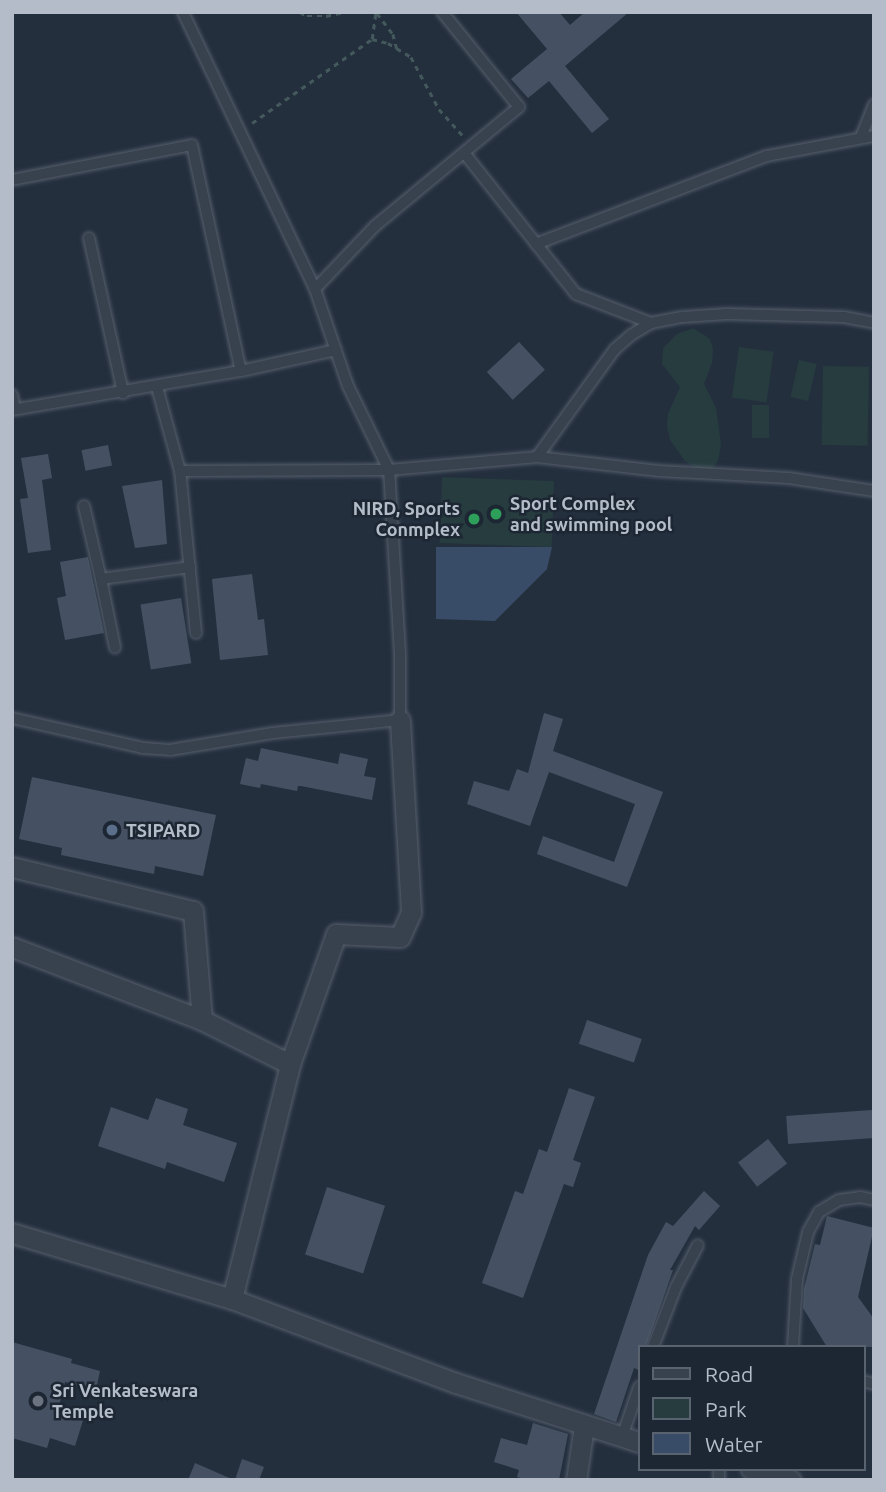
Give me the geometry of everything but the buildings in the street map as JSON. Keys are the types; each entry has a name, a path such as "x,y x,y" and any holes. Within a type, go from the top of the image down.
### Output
{"street":[{"path":"232,1299 290,1064 336,934 400,937 411,912 400,720"},
{"path":"12,867 193,911 202,1020"},
{"path":"12,947 202,1020 290,1064"},
{"path":"12,1233 232,1299 456,1383 630,1439"},
{"path":"576,1480 584,1426"},
{"path":"758,1471 791,1480"}],"lane":[{"path":"12,718 144,748 170,750 261,734 400,720 400,654 389,470 348,386 315,289 183,12"},
{"path":"315,289 375,226 519,107 442,12"},
{"path":"861,137 874,105"},
{"path":"536,244 767,156 874,136"},
{"path":"12,180 192,145 241,371"},
{"path":"465,154 576,294 651,323"},
{"path":"89,238 123,393"},
{"path":"537,457 615,349 651,323 683,317 727,314 844,317 874,323"},
{"path":"12,395 13,410 157,387 336,350"},
{"path":"157,387 180,471 196,633"},
{"path":"180,471 389,470 537,457 659,471 789,478 874,491"},
{"path":"84,506 115,648"},
{"path":"101,579 190,567"},
{"path":"793,1345 797,1279 807,1231 819,1213 839,1200 860,1197 874,1200"},
{"path":"654,1345 676,1287 698,1245"},
{"path":"630,1439 638,1393"}],"path":[{"path":"300,12 307,16 326,16 343,12"},
{"path":"240,131 372,40 377,12"},
{"path":"377,12 393,34 397,49"},
{"path":"372,40 411,57 439,109 475,146"}],"green space":[{"path":"693,328 710,339 713,349 712,363 704,384 716,408 721,444 718,461 712,470 699,470 685,461 670,440 667,426 668,414 680,387 662,364 663,348 677,334"},
{"path":"739,347 774,352 767,402 732,398"},
{"path":"799,360 817,364 808,401 790,397"},
{"path":"823,366 869,367 868,446 822,445"},
{"path":"752,405 769,405 769,438 752,438"},
{"name":"Sport Complex and swimming pool","path":"442,477 554,481 552,547 440,543"}],"water":[{"path":"436,547 552,547 547,569 495,621 436,619"}],"place":[{"name":"Sport Complex and swimming pool","path":"496,514"},
{"name":"NIRD, Sports Conmplex","path":"474,519"},
{"name":"TSIPARD","path":"112,830"},
{"name":"Sri Venkateswara Temple","path":"38,1401"}]}
